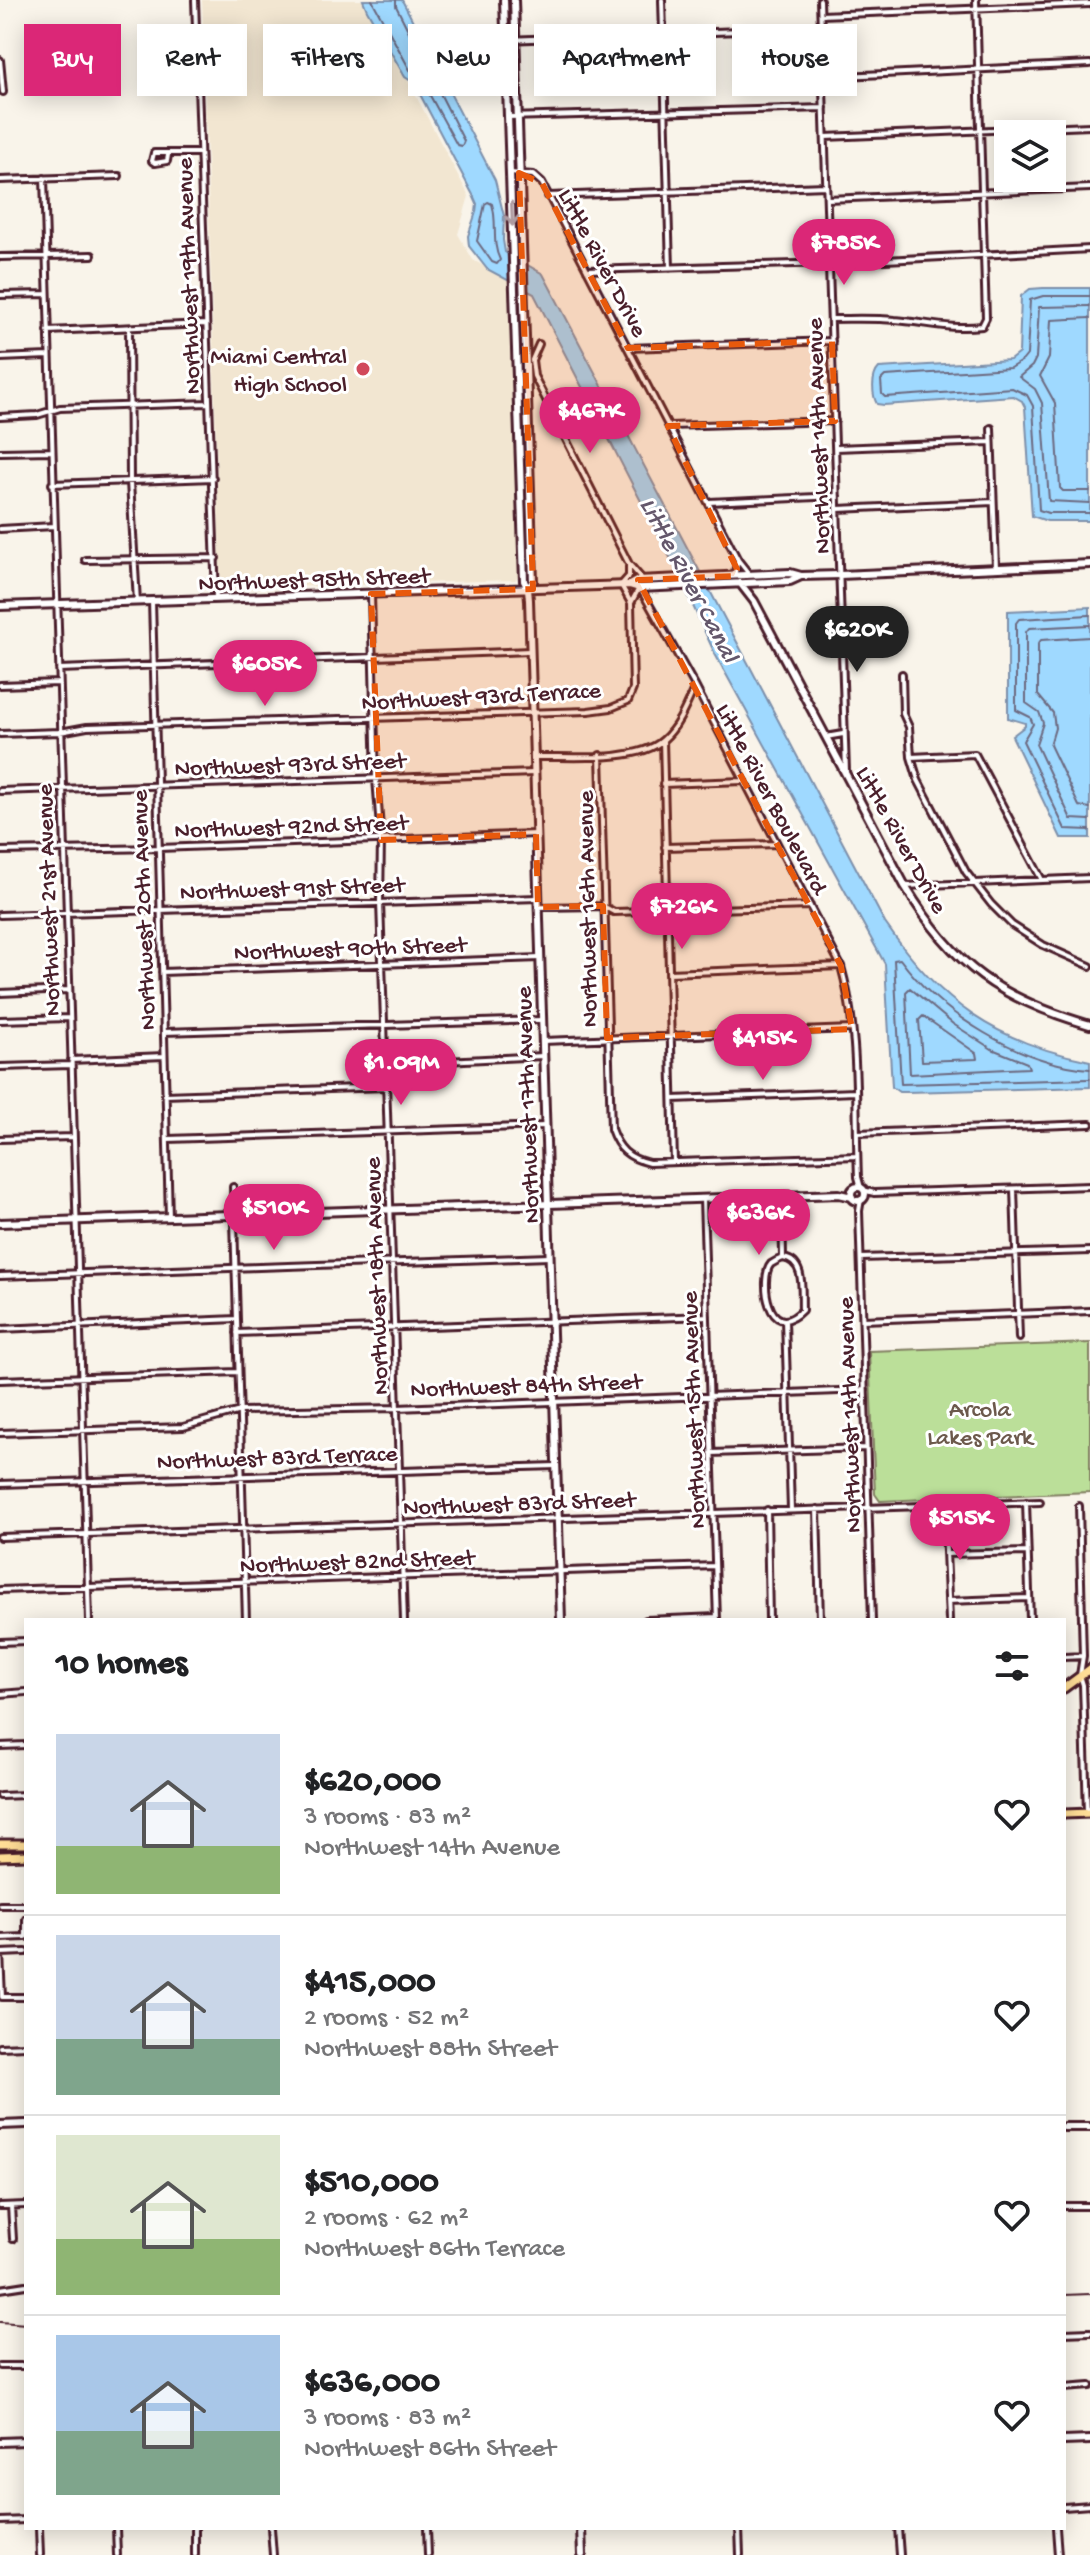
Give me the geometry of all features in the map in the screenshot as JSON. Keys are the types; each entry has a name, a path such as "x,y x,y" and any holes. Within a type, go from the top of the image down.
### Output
{"main road":[{"name":"Northwest 17th Avenue","path":"504,0 505,24"},
{"name":"Northwest 17th Avenue","path":"514,0 515,24"},
{"name":"Northwest 17th Avenue","path":"508,96 524,581 528,589 534,757 561,1618"},
{"name":"Northwest 17th Avenue","path":"517,96 533,581 528,589"},
{"path":"518,407 527,407"},
{"path":"519,446 524,449 529,468"},
{"path":"521,486 529,481"},
{"name":"Northwest 95th Street","path":"640,585 657,587 705,577 790,573 801,576 840,575 1090,564"},
{"name":"Northwest 95th Street","path":"0,606 680,582 710,585 790,581 801,576"},
{"path":"754,601 757,582"},
{"name":"Little River Drive","path":"740,583 754,601 905,886 928,923 971,968 1007,994 1046,1012 1090,1025"},
{"path":"0,1223 858,1193"},
{"path":"1066,1686 1090,1666"},
{"path":"1066,1814 1088,1813"},
{"path":"0,1844 24,1844"},
{"path":"12,1844 13,1855"},
{"path":"0,1856 24,1855"},
{"path":"0,2125 24,2124"},
{"path":"1066,2127 1090,2127"},
{"path":"1066,2441 1090,2440"},
{"path":"0,2442 24,2441"},
{"path":"581,2530 582,2555"}],"street":[{"name":"Northwest 19th Avenue","path":"195,0 216,599"},
{"path":"662,0 662,24"},
{"name":"Northwest 14th Avenue","path":"820,0 821,24"},
{"path":"831,319 896,320 942,327 982,326 986,318 976,0"},
{"path":"821,15 1090,4"},
{"path":"0,60 3,92"},
{"path":"857,75 1090,64"},
{"path":"664,96 670,268"},
{"name":"Northwest 14th Avenue","path":"824,96 846,774"},
{"path":"508,117 824,108"},
{"path":"825,137 1090,126"},
{"path":"168,155 200,153"},
{"path":"510,173 519,173"},
{"name":"Little River Drive","path":"519,173 537,177 548,196 738,560 750,575"},
{"path":"0,180 119,176"},
{"name":"Northwest 21st Avenue","path":"44,178 89,1618"},
{"path":"548,196 827,186"},
{"path":"827,199 1090,188"},
{"path":"587,270 829,263 1090,249"},
{"path":"0,257 92,255"},
{"path":"0,295 47,294"},
{"path":"48,331 205,324"},
{"path":"129,328 130,482 137,602"},
{"path":"628,348 832,341"},
{"name":"Little River Boulevard","path":"539,344 532,360 534,376 629,564 841,966"},
{"path":"0,358 48,356"},
{"path":"0,417 37,415 60,408 209,403"},
{"path":"668,426 835,421"},
{"path":"991,428 996,568"},
{"path":"836,448 991,442"},
{"path":"0,452 51,451"},
{"path":"52,484 213,478"},
{"path":"709,502 837,496"},
{"path":"838,509 993,502"},
{"path":"0,529 54,526"},
{"path":"85,560 216,558"},
{"path":"734,576 738,560"},
{"path":"629,564 625,585 631,603"},
{"path":"631,603 640,585"},
{"path":"650,604 657,587"},
{"name":"Northwest 18th Avenue","path":"371,594 404,1618"},
{"name":"Northwest 20th Avenue","path":"152,601 169,1217"},
{"name":"Northwest 93rd Terrace","path":"0,734 60,732 87,727 375,719 611,708 628,701 632,695 631,603"},
{"path":"59,669 530,651"},
{"path":"902,674 903,714 909,727 911,757 918,780 966,872 1012,925 1043,945 1090,966"},
{"path":"0,685 59,683"},
{"path":"534,757 646,750 663,740 681,717 695,686"},
{"path":"826,737 844,734"},
{"path":"663,740 674,1162 857,1156"},
{"path":"911,757 975,754 1042,880"},
{"name":"Northwest 16th Avenue","path":"600,755 611,1129 615,1142 625,1154 649,1163 674,1162"},
{"name":"Northwest 93rd Street","path":"0,791 534,773"},
{"path":"663,784 743,781"},
{"name":"Northwest 92nd Street","path":"0,851 536,834"},
{"path":"665,847 777,844"},
{"path":"905,886 1090,878"},
{"name":"Northwest 91st Street","path":"0,915 538,898"},
{"path":"538,907 603,906 614,912 810,906"},
{"name":"Northwest 90th Street","path":"162,972 540,958"},
{"path":"669,973 841,966"},
{"name":"Northwest 14th Avenue","path":"841,966 852,1029 855,1092 872,1618"},
{"path":"0,993 69,990"},
{"path":"0,1020 69,1018"},
{"path":"164,1032 542,1020"},
{"path":"542,1041 852,1029"},
{"path":"0,1067 164,1056"},
{"path":"386,1064 543,1056"},
{"path":"165,1095 386,1087"},
{"path":"672,1099 855,1092"},
{"path":"856,1133 1090,1124"},
{"path":"167,1139 545,1126"},
{"path":"0,1139 73,1137"},
{"path":"858,1193 1090,1186"},
{"path":"233,1187 246,1618"},
{"path":"1014,1189 1019,1338"},
{"path":"782,1196 783,1258"},
{"name":"Northwest 15th Avenue","path":"703,1199 717,1618"},
{"path":"861,1258 1090,1251"},
{"path":"0,1276 549,1257"},
{"path":"783,1258 798,1265 802,1310 785,1320 776,1317 769,1309 768,1270 772,1263 783,1258"},
{"path":"863,1320 1090,1311"},
{"path":"237,1333 707,1316"},
{"path":"0,1329 237,1319"},
{"path":"785,1320 791,1510"},
{"path":"0,1380 238,1372"},
{"name":"Northwest 84th Street","path":"0,1433 183,1427 240,1411 865,1390"},
{"path":"711,1453 866,1448"},
{"name":"Northwest 83rd Terrace","path":"0,1484 556,1466"},
{"path":"1026,1502 1030,1618"},
{"name":"Northwest 83rd Street","path":"0,1537 1040,1502"},
{"path":"944,1505 949,1618"},
{"path":"1079,1506 1083,1656 1080,1675 1083,1685 1088,1813"},
{"path":"817,1509 820,1618"},
{"path":"767,1510 769,1618"},
{"path":"946,1554 1027,1552"},
{"name":"Northwest 82nd Street","path":"0,1590 715,1566"},
{"path":"948,1601 1029,1598"},
{"path":"0,1642 24,1641"},
{"path":"1066,1657 1083,1656"},
{"path":"1083,1656 1090,1666"},
{"path":"0,1694 24,1692"},
{"path":"0,1746 24,1745"},
{"path":"0,1796 24,1795"},
{"path":"0,1905 24,1905"},
{"path":"0,1938 24,1937"},
{"path":"24,1952 0,1953 1,1997 24,1997"},
{"path":"0,2047 24,2046"},
{"path":"0,2206 24,2205"},
{"path":"11,2206 13,2239"},
{"path":"1066,2206 1090,2206"},
{"path":"0,2289 24,2285"},
{"path":"1066,2333 1090,2332"},
{"path":"0,2366 24,2366"},
{"path":"1066,2388 1090,2386"},
{"path":"1066,2507 1090,2505"},
{"path":"0,2521 24,2520"},
{"path":"39,2530 40,2555"},
{"path":"116,2530 117,2555"},
{"path":"195,2530 195,2555"},
{"path":"271,2530 273,2555"},
{"path":"427,2530 428,2555"},
{"path":"739,2530 740,2555"},
{"path":"898,2530 900,2555"},
{"path":"1056,2530 1058,2555"}],"highlighted area":[{"path":"519,173 542,183 628,348 832,341 835,421 668,426 737,569 734,576 638,580 841,966 852,1029 607,1038 603,906 538,907 536,834 381,840 371,594 533,589"}],"shaded area":[{"name":"Miami Central High School","path":"202,0 365,0 378,24 263,24 263,96 392,96 392,51 408,81 408,96 416,96 469,196 458,234 473,260 509,280 519,576 515,580 221,589 205,96 247,96 247,24 203,24"}],"green space":[{"name":"Arcola Lakes Park","path":"1090,1343 1090,1492 880,1501 875,1494 869,1351"}],"water":[{"path":"363,0 402,0 414,24 408,24 408,79 392,54 392,24 375,24"},
{"name":"Little River Canal","path":"421,96 452,96 495,180 504,216 505,252 543,274 885,923 927,976 972,1015 1026,1043 1090,1061 1090,1087 899,1092 892,1087 885,964 715,654 678,573 534,294 487,269 469,246 468,236 477,204"},
{"path":"1090,288 1090,521 1047,521 1032,516 1025,407 1022,401 1013,396 884,405 877,404 874,396 874,381 879,368 1010,360 1019,353 1021,296 1030,289"},
{"path":"1090,607 1090,838 1061,838 1012,736 1025,723 1008,718 1008,611"}],"railway":[{"path":"1066,2295 1090,2294"},
{"path":"0,2322 24,2324"}],"place":[{"name":"Miami Central High School","path":"363,369"}]}
